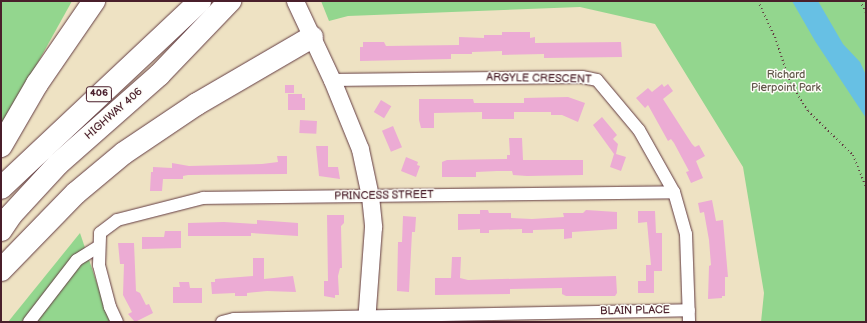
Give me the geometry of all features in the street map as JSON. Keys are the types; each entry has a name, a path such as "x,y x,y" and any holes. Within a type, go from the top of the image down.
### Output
{"highway":[{"path":"1,146 37,84 94,1"},
{"name":"406","path":"1,188 200,1"},
{"name":"HIGHWAY 406","path":"1,230 11,215 58,164 159,75 230,1"},
{"path":"1,270 54,214 119,157 197,104 312,37"}],"main road":[{"path":"295,1 332,80 360,149 370,196 373,227 366,319"}],"street":[{"name":"ARGYLE CRESCENT","path":"332,80 582,77 597,80 640,130 674,192 686,234 689,316"},
{"name":"PRINCESS STREET","path":"100,246 100,233 117,220 203,198 674,192"},
{"path":"29,322 77,260 100,246"},
{"path":"100,246 100,265 110,307 117,322"},
{"name":"BLAIN PLACE","path":"222,322 234,319 689,316"}],"path":[{"path":"758,1 776,37 790,83 808,111 852,156 866,187"},
{"path":"860,1 866,13"}],"green space":[{"path":"1,1 72,1 1,129"},
{"name":"Richard Pierpoint Park","path":"321,1 866,1 866,322 761,322 764,293 743,167 655,24 580,7 348,16 329,21"},
{"path":"80,233 110,322 8,322"}],"water":[{"path":"792,1 818,1 843,44 860,62 866,75 866,118 815,41"}],"building":[{"path":"502,32 530,32 530,38 535,37 535,43 621,42 622,57 544,58 544,54 502,55 502,51 472,52 472,54 451,54 451,59 360,61 360,47 363,47 363,42 384,42 386,46 459,45 459,37 484,38 484,35 502,35"},
{"path":"662,84 664,87 668,84 673,91 663,99 692,144 695,147 699,145 705,156 696,161 703,178 691,183 686,172 689,171 674,143 671,139 668,141 648,105 645,108 636,98 648,88 652,92"},
{"path":"285,85 294,85 294,93 285,93"},
{"path":"288,94 302,94 302,98 305,98 305,110 288,110"},
{"path":"568,97 585,103 578,122 562,115 551,115 551,112 514,112 514,119 482,119 482,112 434,113 434,128 421,128 419,120 419,99 473,99 474,103 524,103 524,98"},
{"path":"381,100 391,106 384,118 374,112"},
{"path":"602,117 617,135 613,139 618,144 616,154 626,157 621,171 610,167 614,154 593,125"},
{"path":"300,120 317,121 316,134 299,133"},
{"path":"393,126 402,147 391,152 382,131"},
{"path":"509,138 522,138 523,160 583,160 583,175 527,176 513,175 512,171 497,171 476,172 476,177 442,177 442,162 447,160 507,159 507,155 510,155"},
{"path":"316,146 328,146 328,167 338,167 340,179 319,176"},
{"path":"277,156 287,156 287,174 188,175 183,176 183,179 163,179 162,191 150,191 151,172 153,172 153,167 172,168 172,163 189,166 262,164 278,162"},
{"path":"406,157 418,162 417,165 420,166 416,177 401,171"},
{"path":"712,200 716,221 723,220 728,277 725,277 725,296 722,296 722,298 708,299 709,266 711,265 709,240 704,212 700,213 698,203"},
{"path":"480,210 488,210 489,213 511,213 511,218 532,219 564,217 563,213 583,213 586,210 617,212 617,229 572,232 572,238 564,239 564,229 533,230 533,233 522,233 522,229 489,230 489,233 480,233 480,229 458,230 458,214 480,214"},
{"path":"638,211 655,211 656,233 662,233 662,271 654,271 654,293 638,293 638,281 646,281 646,265 651,265 647,222 638,223"},
{"path":"327,215 344,215 344,223 341,226 342,268 340,268 338,276 339,295 335,295 335,298 324,296 324,281 328,281"},
{"path":"403,216 416,217 415,232 412,232 409,292 397,291 398,242 402,242"},
{"path":"257,220 298,223 298,236 251,233 251,236 188,236 188,223 224,222 257,224"},
{"path":"165,231 181,231 181,248 142,249 142,237 164,237"},
{"path":"118,243 134,243 136,291 140,293 146,305 149,304 153,313 135,322 128,314 132,312 123,295 124,264 120,264"},
{"path":"452,257 461,257 460,278 468,280 616,276 617,293 615,296 566,296 562,294 562,288 510,289 510,294 435,295 435,278 451,278"},
{"path":"253,258 264,258 264,279 293,276 296,292 267,291 247,293 247,296 235,296 235,293 212,294 211,282 215,282 215,279 253,276"},
{"path":"179,282 189,282 190,288 202,288 202,303 173,303 173,287 180,287"}]}
